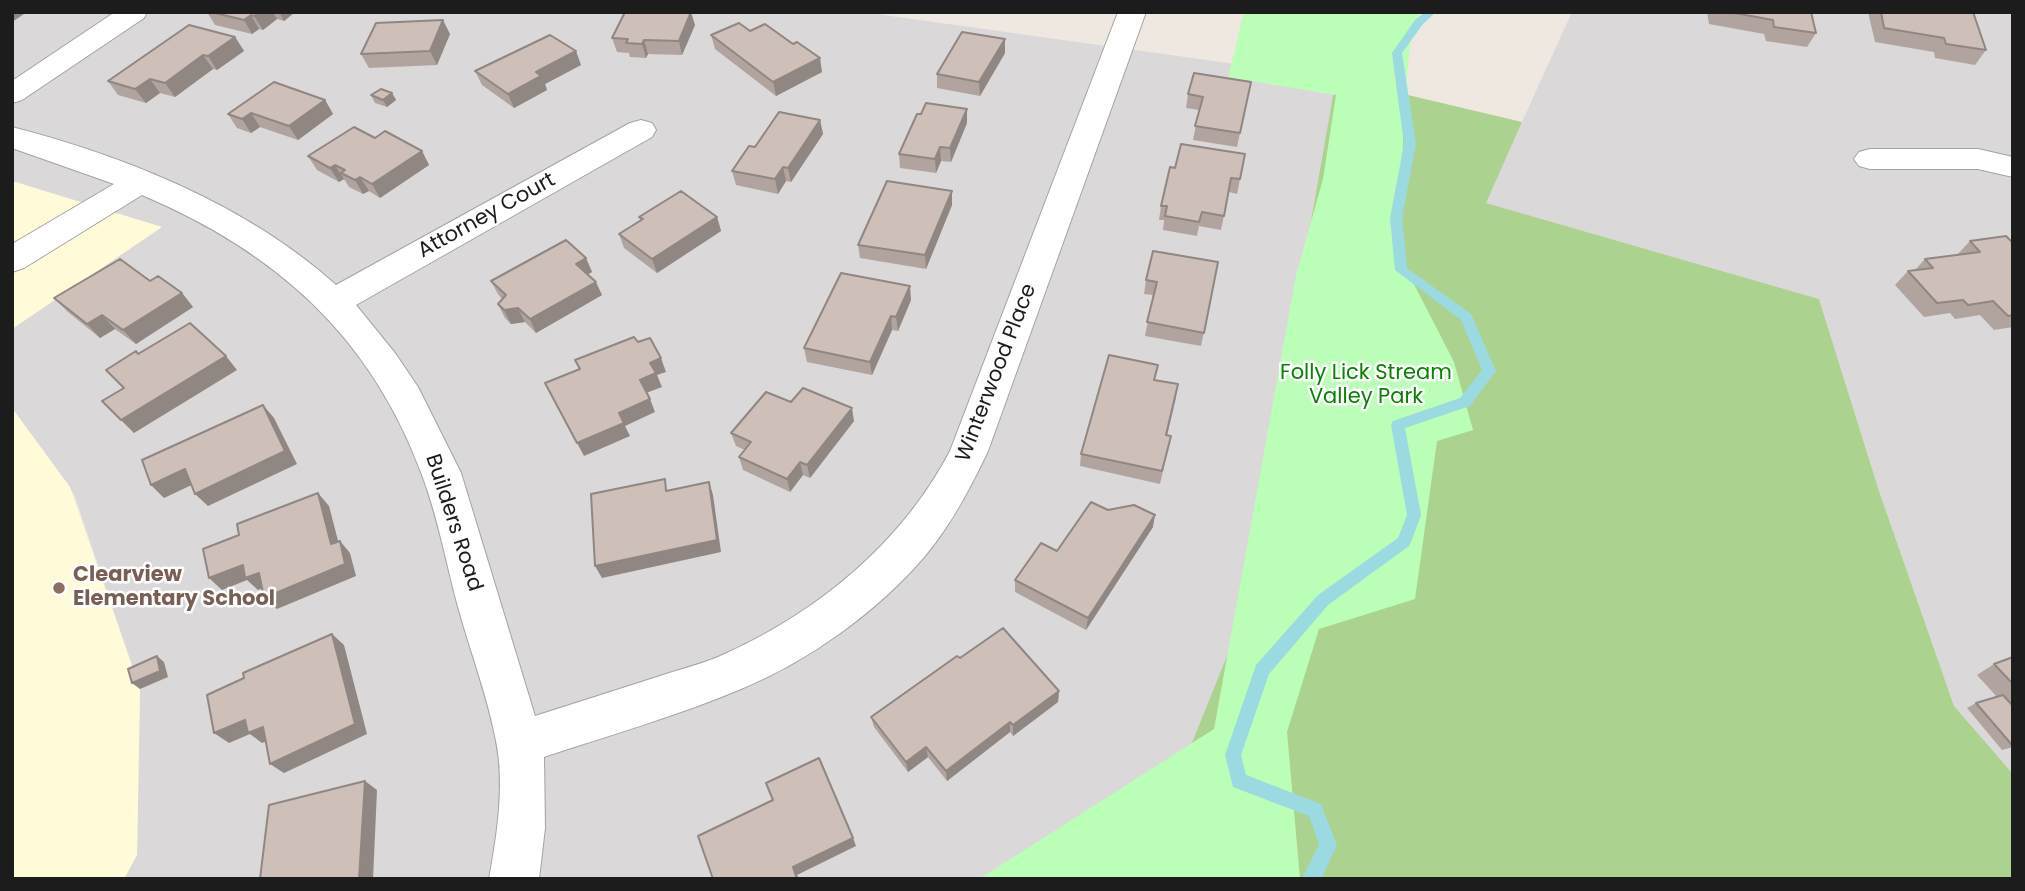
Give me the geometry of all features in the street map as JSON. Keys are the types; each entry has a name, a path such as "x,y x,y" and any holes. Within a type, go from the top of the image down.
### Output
{"street":[{"path":"12,94 134,12"},
{"name":"Winterwood Place","path":"520,743 728,674 804,634 862,591 911,543 952,485 969,452 1132,12"},
{"name":"Attorney Court","path":"333,302 641,130"},
{"name":"Builders Road","path":"12,137 140,182 229,223 286,260 333,302 366,339 407,401 441,474 520,743 523,778 518,858 514,879"},
{"path":"1870,159 1978,159 2013,167"},
{"path":"12,260 140,182"}],"shaded area":[{"path":"12,12 862,12 1336,78 1241,621 1137,879 124,879 137,855 140,689 74,494 12,408 12,329 161,227 12,181"},
{"path":"1572,12 2013,12 2013,774 1954,706 1879,491 1819,299 1485,203"},
{"path":"12,181 162,227 12,329"},
{"name":"Clearview Elementary School","path":"12,408 70,487 140,689 137,855 124,879 12,879"}],"green space":[{"name":"Folly Lick Stream Valley Park","path":"1244,12 1419,12 1411,35 1404,106 1400,257 1454,362 1473,430 1437,441 1415,599 1319,629 1287,732 1300,879 979,879 1214,729 1296,275 1323,179 1336,95 1228,77"},
{"path":"1336,78 1522,122 1486,203 1819,299 1879,491 1954,706 2013,774 2013,879 1137,879 1241,621"}],"building":[{"path":"211,12 259,12 244,20"},
{"path":"625,12 691,12 679,41 644,40 642,44 626,43 628,39 612,38"},
{"path":"1729,12 1811,12 1816,33 1774,27 1773,20"},
{"path":"1881,12 1973,12 1986,50 1946,44 1944,38 1884,28"},
{"path":"443,20 430,51 361,54 376,23"},
{"path":"739,23 750,31 765,24 793,44 797,42 820,58 773,82 711,35"},
{"path":"189,25 235,37 208,56 203,55 165,83 150,79 135,89 108,81"},
{"path":"962,32 1005,39 979,82 937,74"},
{"path":"550,35 576,51 536,72 541,76 508,94 475,71"},
{"path":"1194,73 1251,82 1240,133 1195,126 1203,97 1188,94"},
{"path":"274,82 325,100 289,126 251,113 242,119 228,114"},
{"path":"381,89 392,93 383,100 371,95"},
{"path":"926,103 967,109 950,148 940,147 935,159 899,154 917,114 921,114"},
{"path":"779,112 820,120 788,168 783,167 775,179 732,171 749,146 755,147"},
{"path":"354,127 375,138 385,131 422,151 372,184 360,177 355,180 341,173 345,170 335,165 330,168 308,156"},
{"path":"1181,144 1245,154 1240,179 1231,178 1224,216 1202,212 1199,222 1165,216 1167,206 1161,206 1170,167 1175,168"},
{"path":"887,181 952,191 925,255 858,245"},
{"path":"681,191 717,217 652,259 619,234 643,219 639,217"},
{"path":"2006,236 2013,243 2013,315 2008,316 1993,301 1968,305 1963,300 1937,303 1908,271 1933,268 1925,259 1980,252 1970,241"},
{"path":"566,240 586,258 576,264 596,282 530,319 518,308 504,310 498,304 506,295 491,281"},
{"path":"1153,251 1218,262 1204,333 1147,322 1157,282 1146,280"},
{"path":"120,259 150,281 158,276 182,293 123,330 102,315 87,324 54,298"},
{"path":"841,273 910,286 896,317 891,316 870,362 804,348"},
{"path":"190,323 226,356 121,420 102,401 124,388 106,370"},
{"path":"634,337 638,342 650,338 661,358 650,363 656,373 640,380 650,399 619,413 624,423 577,443 545,383 580,369 575,360"},
{"path":"1109,355 1158,365 1154,380 1178,384 1166,435 1171,436 1162,471 1081,454"},
{"path":"803,388 852,408 807,465 800,462 787,479 739,457 751,442 731,433 766,392 791,402"},
{"path":"263,405 285,451 195,494 185,469 151,485 142,460"},
{"path":"665,479 666,491 709,482 717,540 595,566 591,494"},
{"path":"318,493 331,544 340,541 345,564 264,598 259,573 245,578 243,565 209,578 203,549 239,535 237,524"},
{"path":"1091,502 1108,510 1134,505 1155,515 1088,618 1015,580 1041,543 1057,551"},
{"path":"1003,628 1059,691 1013,725 1010,722 946,771 926,747 906,762 871,717 957,656 960,658"},
{"path":"332,634 355,724 270,764 263,727 248,733 245,720 214,733 207,695 244,678 243,673"},
{"path":"157,656 160,671 132,683 128,669"},
{"path":"2013,657 2013,684 1994,664"},
{"path":"2003,695 2013,706 2012,745 1976,703"},
{"path":"819,758 853,838 793,867 797,879 713,879 698,836 773,800 766,783"},
{"path":"365,781 359,879 260,879 269,805"}],"waterway":[{"path":"1311,879 1328,845 1315,810 1239,781 1233,755 1262,670 1323,600 1404,542 1414,515 1398,425 1465,402 1489,371 1466,317 1401,270 1396,218 1410,144 1397,53 1419,22 1431,12"}],"place":[{"name":"Clearview Elementary School","path":"59,588"}]}
